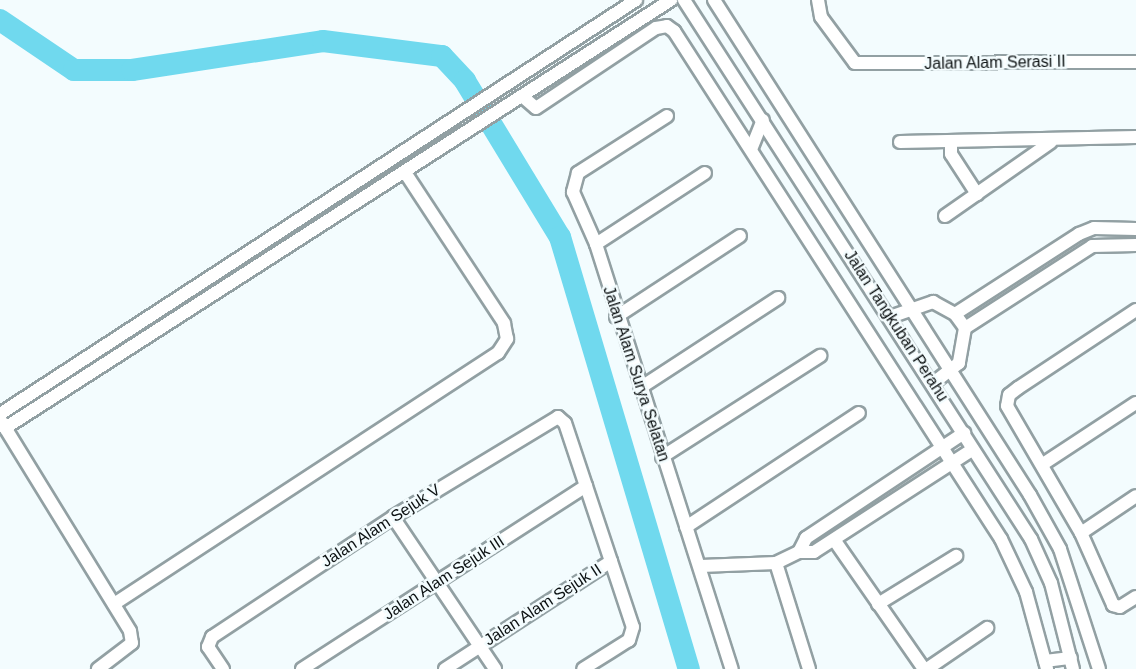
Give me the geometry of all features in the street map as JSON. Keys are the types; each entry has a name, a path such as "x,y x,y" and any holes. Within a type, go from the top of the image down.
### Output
{"street":[{"path":"0,414 636,0"},
{"path":"98,669 132,643 114,604 3,423 405,172 671,0"},
{"name":"Jalan Tangkuban Perahu","path":"684,0 933,383 1040,557 1072,663"},
{"name":"Jalan Tangkuban Perahu","path":"714,0 912,306 1060,549 1099,669"},
{"name":"Jalan Alam Serasi II","path":"818,0 821,17 855,63 1136,62"},
{"path":"522,96 536,108 656,28 668,26 754,152 955,461 1001,539 1026,592 1046,665 1072,663"},
{"name":"Jalan Alam Surya Selatan","path":"667,116 578,173 572,182 596,244 616,317 700,566 732,669"},
{"path":"754,152 763,120"},
{"path":"900,142 1051,142 1136,137"},
{"path":"951,142 951,154 977,194"},
{"path":"945,216 1051,142"},
{"path":"754,152 785,154"},
{"path":"114,604 498,353 507,339 504,323 405,172"},
{"path":"596,244 705,174"},
{"path":"960,310 1079,234 1094,228 1136,228"},
{"path":"616,317 740,237"},
{"path":"969,325 1092,246 1136,245"},
{"path":"640,388 778,298"},
{"path":"890,317 912,306 933,302 960,310 969,325 963,352 952,371 933,383"},
{"path":"1136,310 1018,388 1010,395 1007,406 1043,464 1081,533 1113,605 1120,606 1136,597"},
{"path":"662,456 820,356"},
{"path":"1043,464 1136,403"},
{"path":"686,527 859,413"},
{"name":"Jalan Alam Sejuk V","path":"223,669 209,641 393,517 558,417 565,423 586,486"},
{"path":"799,552 806,538 964,433"},
{"path":"700,566 776,563 799,552 814,552 835,541 973,449"},
{"path":"896,478 906,493"},
{"path":"583,669 632,634 586,486"},
{"name":"Jalan Alam Sejuk III","path":"302,669 586,486"},
{"path":"1081,533 1136,496"},
{"path":"393,517 495,669"},
{"path":"835,541 925,669 987,628"},
{"path":"879,604 956,556"},
{"name":"Jalan Alam Sejuk II","path":"445,669 611,561"},
{"path":"776,563 809,669"}],"waterway":[{"path":"0,20 74,70 132,70 323,41 442,56 465,81 560,237 689,669"}]}
